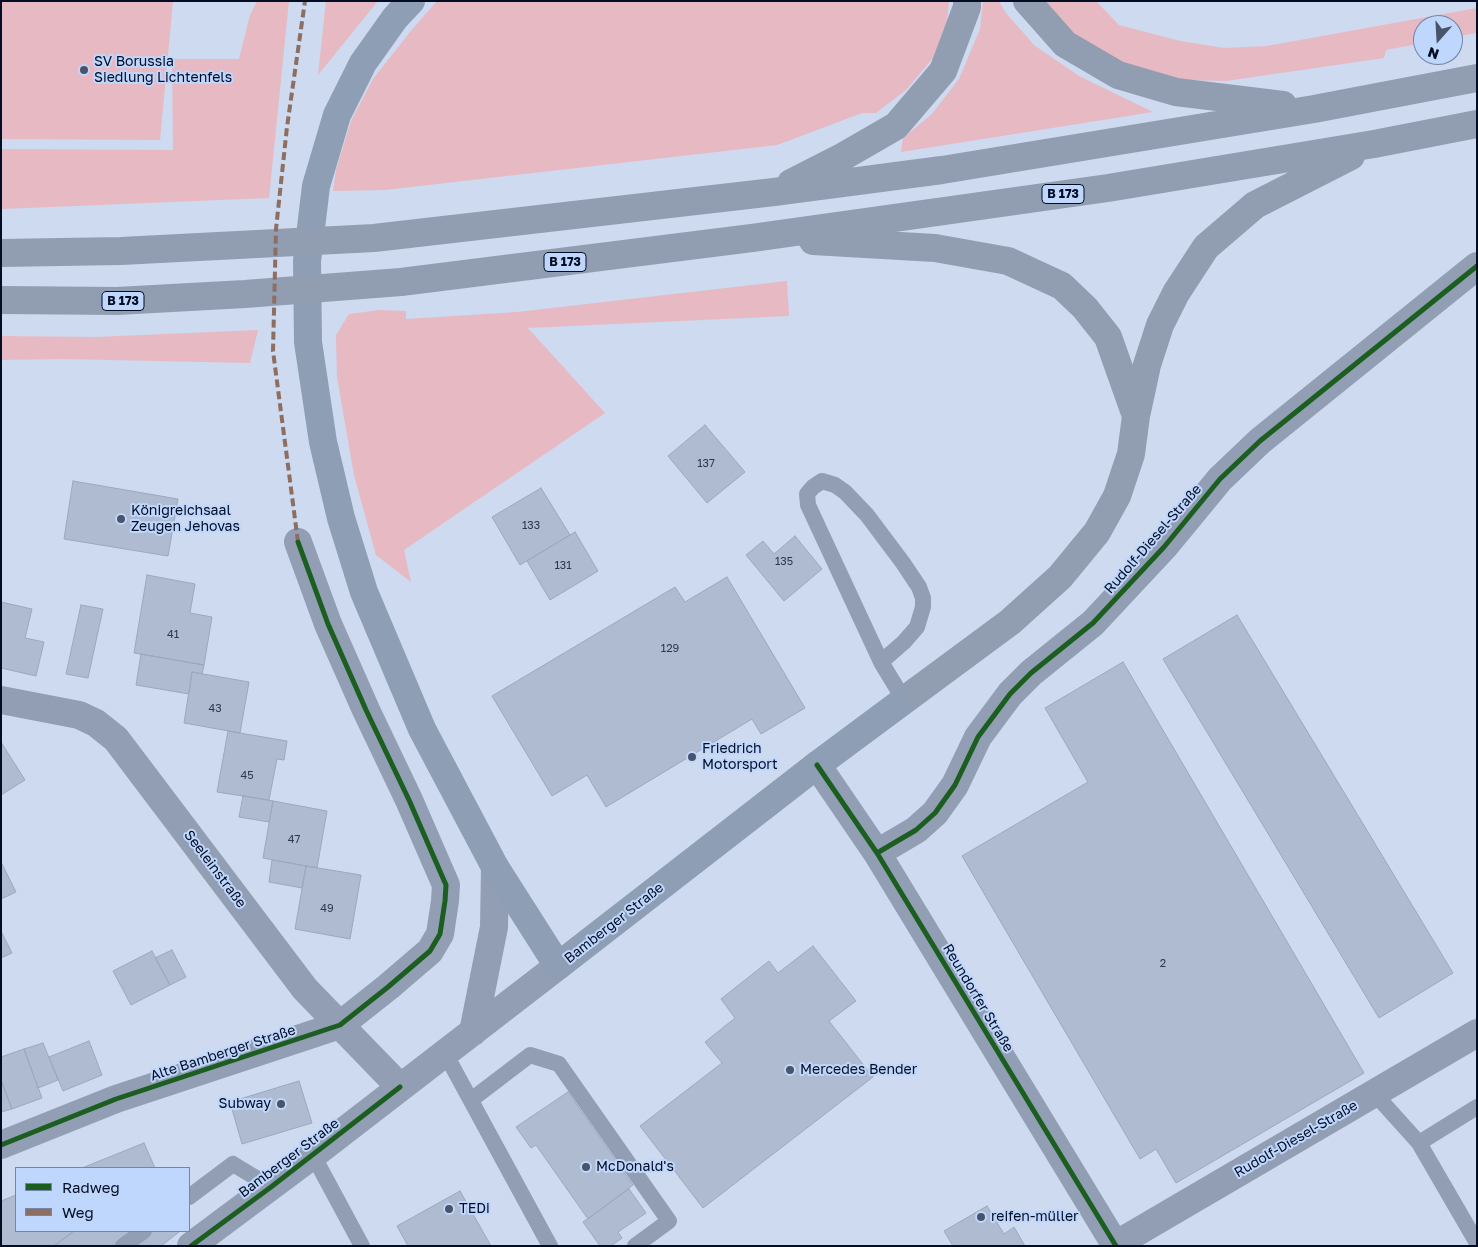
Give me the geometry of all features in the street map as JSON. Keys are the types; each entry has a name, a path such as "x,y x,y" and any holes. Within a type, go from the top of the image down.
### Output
{"highway":[{"path":"774,192 844,156 896,126 943,71 967,6 967,1"},
{"path":"1027,1 1065,44 1118,75 1176,92 1314,108"},
{"path":"1,253 121,251 374,238 774,192 942,170 1314,108 1477,78"},
{"name":"B 173","path":"1,300 118,301 378,284 752,238 1108,188 1374,144 1477,124"},
{"path":"911,695 1010,622 1060,577 1097,532 1117,496 1131,454 1136,416 1147,365 1160,325 1176,293 1206,247 1255,205 1374,144"},
{"path":"752,238 935,248 1008,261 1062,286 1085,308 1108,337 1136,416"}],"main road":[{"path":"411,1 395,18 363,63 337,115 316,186 307,261 308,342 323,442 341,518 364,592 422,730 496,868 558,966"},
{"name":"Bamberger Straße","path":"558,966 817,765 911,695"}],"street":[{"name":"Rudolf-Diesel-Straße","path":"877,853 916,830 935,813 955,785 978,737 1010,694 1031,673 1093,623 1164,547 1220,479 1260,440 1477,266"},
{"name":"Alte Bamberger Straße","path":"1,1145 116,1100 340,1025 430,951 440,934 444,915 446,885 328,624 298,542"},
{"name":"Seeleinstraße","path":"1,700 79,715 96,723 116,739 305,989 400,1088"},
{"name":"Reundorfer Straße","path":"817,765 877,853 1116,1245"},
{"path":"473,1032 494,927 496,868"},
{"name":"Bamberger Straße","path":"191,1246 313,1155 558,966"},
{"name":"Rudolf-Diesel-Straße","path":"1116,1245 1477,1033"}],"lane":[{"path":"881,662 904,642 917,627 923,607 923,598 919,587 909,571 867,515 845,492 835,485 822,481 807,494 808,505 881,662 911,695"},
{"path":"445,1053 550,1246"},
{"path":"471,1100 530,1055 559,1064 669,1221 635,1246"},
{"path":"1374,1094 1419,1143 1477,1244"},
{"path":"1419,1143 1477,1107"},
{"path":"313,1155 362,1246"},
{"path":"190,1196 233,1164 271,1187"},
{"path":"124,1246 143,1232"}],"shaded area":[{"name":"SV Borussia Siedlung Lichtenfels","path":"1,1 173,1 160,140 1,139"},
{"path":"257,1 289,1 269,198 1,209 1,149 173,150 172,59 239,59 250,15"},
{"path":"326,1 378,1 318,75"},
{"path":"437,1 949,1 947,20 933,58 906,90 876,113 862,113 777,145 385,190 333,191 336,170 351,121 373,79"},
{"path":"983,1 999,1 1006,13 1034,45 1079,76 1153,112 901,152 903,138 932,114 959,79 980,29"},
{"path":"1042,1 1096,1 1119,25 1180,41 1224,48 1267,46 1413,20 1413,45 1386,50 1384,58 1226,81 1183,80 1145,73 1111,57 1079,38"},
{"path":"1477,8 1477,33 1463,35 1463,15 1438,15"},
{"path":"787,281 789,316 528,328 605,413 404,550 411,582 376,555 354,475 337,377 336,335 349,314 380,310 406,311 406,319 517,312"},
{"path":"258,330 250,363 63,359 1,360 1,336 96,337"}],"building":[{"path":"705,425 745,472 707,503 668,456"},
{"name":"Königreichsaal Zeugen Jehovas","path":"73,481 178,499 168,556 64,539"},
{"path":"541,488 570,535 520,565 492,517"},
{"path":"575,532 598,571 550,600 527,561"},
{"path":"795,536 822,569 784,601 746,555 763,541 774,554"},
{"path":"147,575 195,584 190,613 212,617 204,665 134,653"},
{"path":"727,577 805,708 761,734 752,719 606,807 587,775 552,796 492,696 675,587 685,602"},
{"path":"1,602 32,609 25,638 44,642 36,676 1,668"},
{"path":"81,605 103,609 88,678 66,674"},
{"path":"1237,615 1453,973 1379,1018 1163,659"},
{"path":"141,654 204,665 202,674 192,672 189,694 136,685"},
{"path":"1123,662 1364,1073 1176,1183 1156,1149 1140,1159 962,856 1088,782 1045,708"},
{"path":"192,672 249,682 240,733 184,723"},
{"path":"228,731 287,741 284,760 277,759 269,800 217,792"},
{"path":"1,742 25,780 1,795"},
{"path":"243,796 273,801 269,822 239,817"},
{"path":"273,801 327,811 317,868 263,858"},
{"path":"272,860 306,866 302,888 269,882"},
{"path":"1,862 16,892 1,899"},
{"path":"306,866 361,875 350,939 295,929"},
{"path":"1,931 12,953 1,958"},
{"name":"Mercedes Bender","path":"813,946 856,1001 829,1021 873,1077 703,1208 640,1126 722,1063 705,1042 735,1018 721,999 769,961 778,973"},
{"path":"172,950 186,977 170,985 155,958"},
{"path":"152,951 170,985 131,1005 113,971"},
{"path":"89,1041 102,1075 63,1091 49,1057"},
{"path":"43,1043 58,1080 38,1088 24,1049"},
{"path":"24,1049 42,1098 12,1109 1,1080 1,1057"},
{"path":"299,1081 312,1123 242,1144 230,1102"},
{"path":"1,1084 12,1109 1,1112"},
{"name":"McDonald's","path":"568,1092 633,1185 588,1219 536,1145 531,1148 516,1127"},
{"path":"144,1143 155,1167 84,1167"},
{"path":"629,1189 646,1213 618,1232 622,1238 611,1246 600,1246 583,1222"},
{"name":"TEDi","path":"460,1191 491,1246 408,1246 397,1226"},
{"path":"15,1195 15,1232 73,1232 54,1246 1,1246 1,1201"},
{"name":"reifen-müller","path":"987,1206 1004,1234 1014,1227 1025,1246 953,1246 944,1231"},
{"path":"73,1232 179,1232 161,1246 54,1246"}],"marked path":[{"path":"298,542 273,351 276,229 287,127 305,1"}],"cycle path":[{"path":"877,853 916,830 935,813 955,785 978,737 1010,694 1031,673 1093,623 1164,547 1220,479 1260,441 1477,266"},
{"path":"1,1145 116,1099 340,1025 430,951 440,934 446,885 328,624 298,542"},
{"path":"817,765 877,853 1116,1246"},
{"path":"191,1246 400,1087"}],"place":[{"name":"SV Borussia Siedlung Lichtenfels","path":"84,70"},
{"name":"Königreichsaal Zeugen Jehovas","path":"121,519"},
{"name":"Friedrich Motorsport","path":"692,757"},
{"name":"Mercedes Bender","path":"790,1070"},
{"name":"Subway","path":"281,1104"},
{"name":"McDonald's","path":"586,1167"},
{"name":"TEDi","path":"449,1209"},
{"name":"reifen-müller","path":"981,1217"}]}
